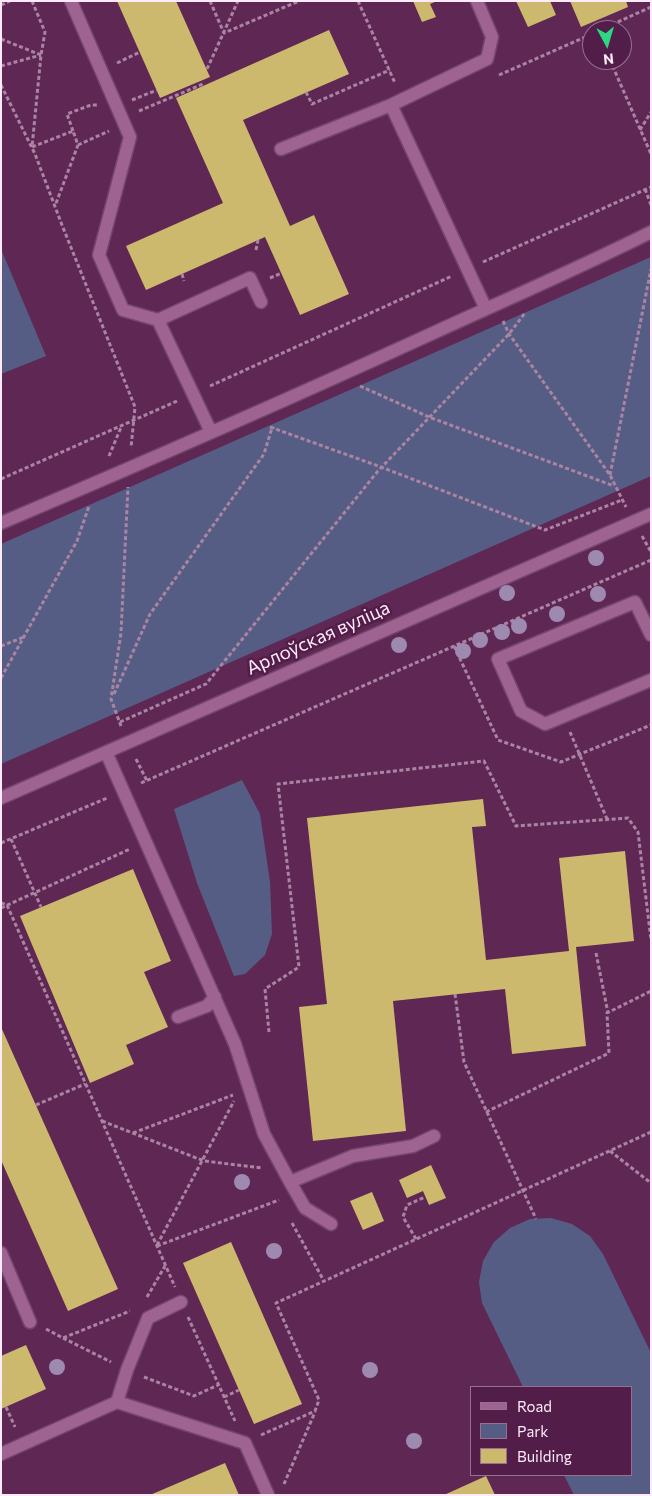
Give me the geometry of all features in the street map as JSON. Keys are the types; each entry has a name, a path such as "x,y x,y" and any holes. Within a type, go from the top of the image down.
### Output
{"street":[{"path":"71,1 130,137 99,255 123,310 158,320 250,278 262,302"},
{"path":"281,149 391,105 487,59 492,37 477,1"},
{"path":"391,105 467,268 491,306"},
{"path":"1,523 237,421 549,281 651,232"},
{"path":"158,320 211,432"},
{"name":"Арлоўская вуліца","path":"1,798 651,514"},
{"path":"651,635 635,602 498,658 521,711 545,724 651,680"},
{"path":"106,752 235,1044 264,1134 305,1208 331,1224"},
{"path":"178,1017 207,1006 215,997"},
{"path":"290,1182 353,1156 413,1146 434,1136"},
{"path":"1,1254 30,1322"},
{"path":"117,1402 127,1370 148,1318 181,1302"},
{"path":"1,1454 117,1402 245,1442 268,1495"}],"path":[{"path":"1,5 10,1"},
{"path":"32,1 45,32 32,146"},
{"path":"210,1 224,34"},
{"path":"207,69 238,1"},
{"path":"224,34 299,1"},
{"path":"622,20 651,7"},
{"path":"1,39 41,55"},
{"path":"114,64 140,52"},
{"path":"1,66 41,55"},
{"path":"306,92 312,104 390,70"},
{"path":"614,70 651,154"},
{"path":"136,112 203,84 204,86"},
{"path":"1,85 32,146 135,407 129,468"},
{"path":"131,101 157,90"},
{"path":"55,206 78,145 67,114 91,105 100,105"},
{"path":"640,130 651,112"},
{"path":"78,145 112,129"},
{"path":"32,146 73,131"},
{"path":"1,478 193,394 467,268 651,187"},
{"path":"645,189 651,205"},
{"path":"256,250 258,240"},
{"path":"610,475 651,270"},
{"path":"269,279 282,273"},
{"path":"182,274 184,282"},
{"path":"354,383 429,418 614,486 610,475 491,306"},
{"path":"129,482 121,633 111,699 120,722 206,684 381,467 509,334 526,311"},
{"path":"111,699 150,614 264,454 273,428 295,395"},
{"path":"237,421 273,428 546,530 622,500"},
{"path":"1,678 77,541 98,482 122,425"},
{"path":"1,843 651,560"},
{"path":"1,646 24,637"},
{"path":"579,755 607,819"},
{"path":"269,1032 265,989 299,967 278,784 484,761 516,826 628,818 638,832 651,940"},
{"path":"11,839 41,908"},
{"path":"1,908 146,842"},
{"path":"1,903 7,905 181,1302 245,1442 315,1411"},
{"path":"486,1112 609,1053 608,1013 596,953"},
{"path":"608,1013 651,991"},
{"path":"455,994 464,1062 536,1219"},
{"path":"36,1105 86,1084"},
{"path":"133,1133 238,1093 157,1246"},
{"path":"102,1120 202,1160 266,1169"},
{"path":"283,1486 320,1400 276,1304 651,1132"},
{"path":"610,1150 651,1182"},
{"path":"416,1239 403,1217 407,1205 425,1196"},
{"path":"157,1246 279,1199 284,1207"},
{"path":"288,1216 324,1281"},
{"path":"146,1298 166,1266"},
{"path":"30,1322 63,1338 133,1310"},
{"path":"224,1396 239,1390"},
{"path":"6,1407 16,1431"}],"green space":[{"path":"1,249 46,356 1,374"},
{"path":"651,257 651,476 1,764 1,544"},
{"path":"242,780 260,814 270,882 272,934 265,955 245,974 234,976 197,883 174,809"},
{"path":"551,1218 572,1224 590,1236 603,1254 651,1353 651,1495 574,1495 564,1476 632,1476 632,1386 523,1386 482,1303 479,1282 483,1261 494,1242 510,1228 530,1219"}],"building":[{"path":"117,1 176,1 210,77 160,98"},
{"path":"413,1 437,1 430,4 436,17 422,22"},
{"path":"516,1 550,1 556,15 528,27"},
{"path":"570,1 626,1 628,7 597,20 582,20 581,27"},
{"path":"329,30 349,74 243,120 290,226 314,215 349,294 300,315 265,237 146,290 126,246 223,203 176,98"},
{"path":"483,799 486,826 472,827 486,960 569,951 559,858 625,851 634,941 576,947 586,1046 512,1054 505,989 393,1001 406,1131 313,1141 299,1007 327,1004 307,818"},
{"path":"133,869 171,961 144,972 168,1027 126,1045 134,1064 90,1083 20,916"},
{"path":"1,1027 118,1289 68,1311 1,1160"},
{"path":"431,1165 446,1198 429,1205 423,1191 407,1198 399,1180"},
{"path":"372,1192 384,1221 363,1230 350,1201"},
{"path":"231,1242 302,1404 254,1424 183,1263"},
{"path":"26,1345 46,1389 1,1409 1,1356"},
{"path":"225,1463 239,1495 150,1495"},
{"path":"486,1476 495,1495 444,1495"}]}
